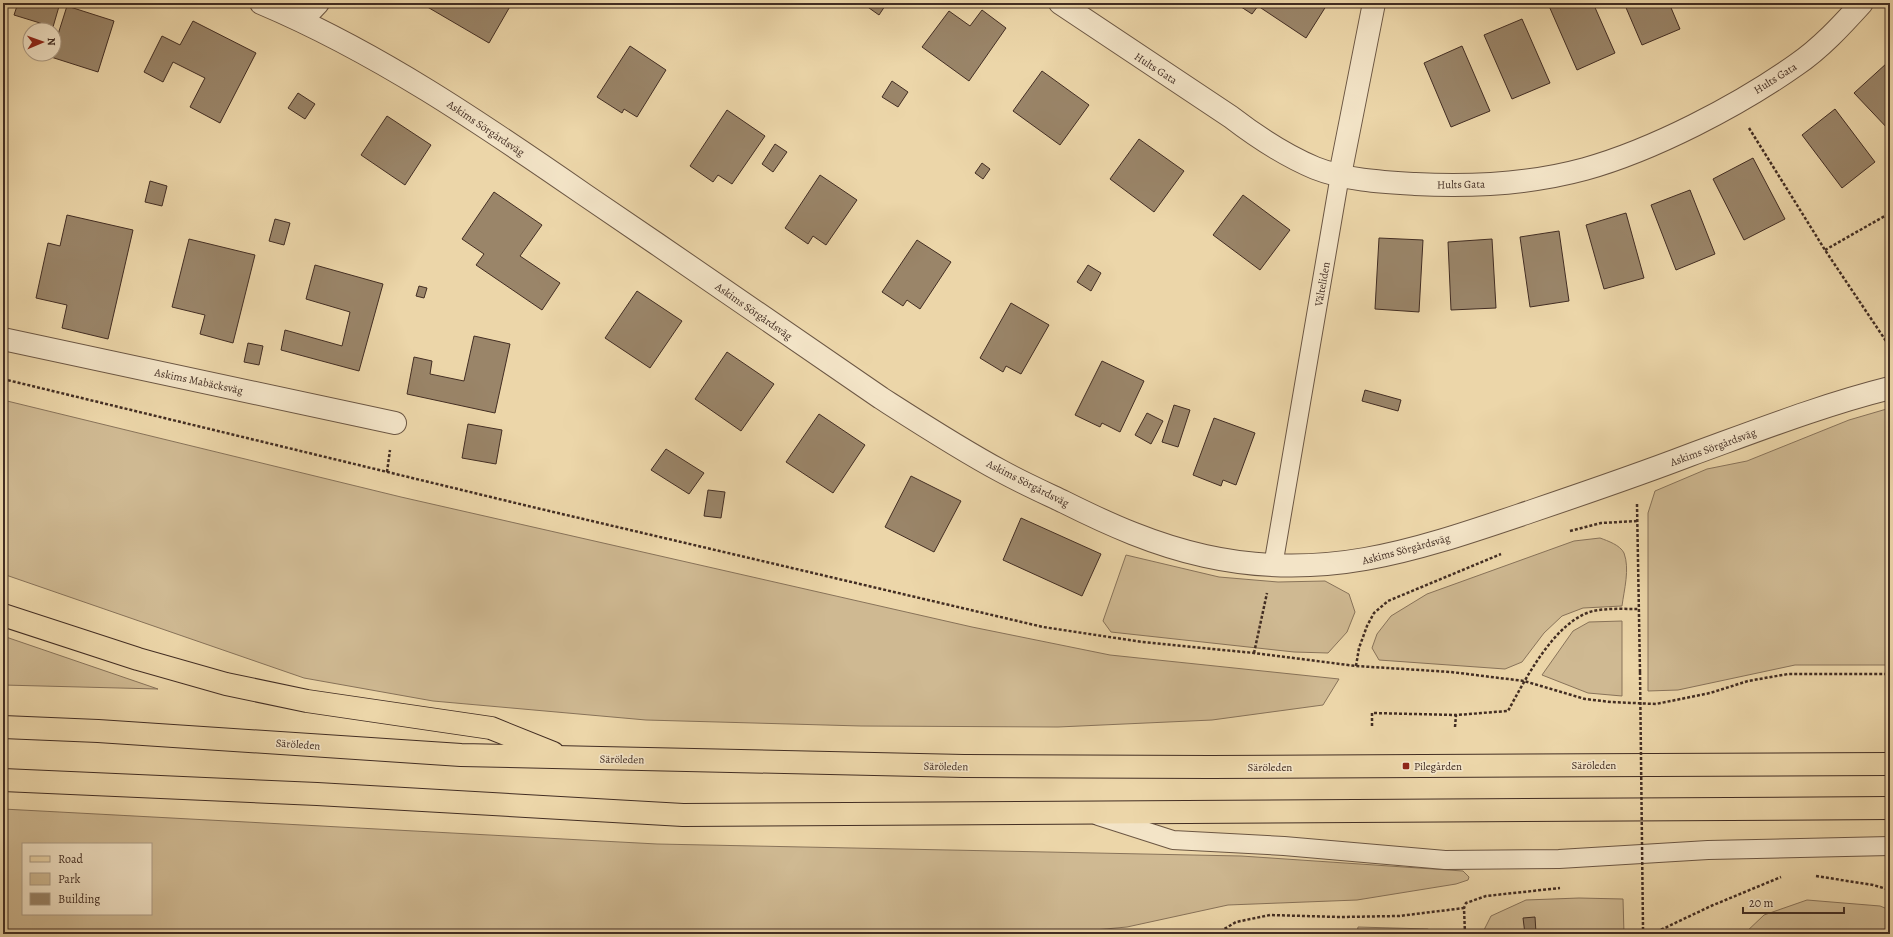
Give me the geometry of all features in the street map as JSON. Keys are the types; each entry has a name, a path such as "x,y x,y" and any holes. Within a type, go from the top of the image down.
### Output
{"main road":[{"path":"3,615 138,659 226,684 307,701 491,728 566,758"},
{"name":"Säröleden","path":"3,727 98,731 461,755 972,766 1890,764"},
{"path":"3,780 333,795 683,815 1890,808"}],"street":[{"name":"Askims Sörgårdsväg","path":"261,3 302,20 400,73 474,118 881,398 949,441 1002,472 1113,526 1160,544 1207,556 1273,566 1320,566 1353,562 1393,554 1467,533 1634,476 1767,427 1890,388"},
{"path":"302,20 318,3"},
{"name":"Hults Gata","path":"1060,3 1231,117 1255,136 1310,166 1340,175 1391,182 1453,185 1501,184 1585,169 1632,152 1679,132 1734,104 1796,65 1835,33 1862,3"},
{"name":"Välteliden","path":"1340,175 1374,3"},
{"name":"Askims Mabäcksväg","path":"3,339 395,423"}],"lane":[{"name":"Välteliden","path":"1273,566 1340,175"},
{"path":"1090,813 1173,840 1284,846 1445,860 1559,859 1708,850 1890,846"}],"path":[{"path":"1734,104 1825,250 1890,347"},
{"path":"1825,250 1890,213"},
{"path":"3,379 528,506 1042,626 1142,642 1254,653 1356,666 1451,672 1524,681 1585,699 1656,704 1710,693 1748,681 1788,674 1890,674"},
{"path":"1565,532 1601,523 1638,522 1642,934"},
{"path":"1356,666 1359,648 1374,612 1388,602 1502,554"},
{"path":"1254,653 1268,592"},
{"path":"1372,726 1372,713 1456,715 1508,711 1536,661 1569,622 1594,611 1639,609"},
{"path":"1455,727 1456,715"},
{"path":"1652,934 1784,875 1776,873"},
{"path":"1813,876 1873,884 1890,890"},
{"path":"1639,880 1647,880"},
{"path":"1465,934 1464,908 1466,903 1486,896 1562,888"},
{"path":"1216,934 1236,922 1270,915 1340,917 1399,916 1464,908"}],"green space":[{"path":"3,400 401,497 972,627 1110,655 1339,679 1323,705 1212,720 1058,727 861,726 646,720 433,701 304,678 3,574"},
{"path":"1890,408 1890,665 1795,665 1678,690 1648,691 1648,513 1655,491 1707,469 1747,461 1849,420"},
{"path":"1600,538 1610,542 1622,550 1626,559 1627,573 1622,606 1583,608 1562,616 1544,633 1522,662 1505,669 1379,660 1372,648 1377,634 1391,616 1427,594 1574,541"},
{"path":"1126,555 1219,577 1278,582 1325,581 1349,594 1355,612 1347,632 1328,653 1294,652 1111,632 1103,621"},
{"path":"1622,621 1622,696 1588,693 1542,675 1573,631 1589,622"},
{"path":"3,636 158,689 3,685"},
{"path":"3,809 657,844 1241,856 1463,871 1469,877 1468,880 1456,884 1357,900 1228,905 1127,927 1051,934 3,934"},
{"path":"1579,898 1623,899 1624,934 1482,934 1491,916 1526,900"},
{"path":"1807,900 1880,906 1890,910 1890,934 1744,934 1764,915"},
{"path":"1358,927 1428,929 1434,934 1357,934"}],"building":[{"path":"18,3 60,3 54,22 37,22 14,15"},
{"path":"426,3 512,3 489,43 424,5"},
{"path":"862,3 887,3 879,15"},
{"path":"1235,3 1328,3 1306,38 1258,6 1252,14"},
{"path":"1555,3 1593,3 1615,53 1577,70 1549,6"},
{"path":"1624,3 1669,3 1680,29 1642,45"},
{"path":"67,6 114,21 98,72 62,61 62,22"},
{"path":"982,10 1006,28 969,81 922,47 949,11 970,26"},
{"path":"1522,19 1550,83 1512,99 1484,35"},
{"path":"193,21 256,53 220,123 190,107 205,78 173,62 163,82 144,72 162,36 180,45"},
{"path":"630,46 666,70 637,117 624,109 622,113 597,97"},
{"path":"1462,46 1490,111 1451,127 1424,63"},
{"path":"1887,63 1890,67 1890,131 1854,93"},
{"path":"1042,71 1089,105 1060,145 1013,111"},
{"path":"892,81 908,92 898,107 882,97"},
{"path":"298,93 315,104 305,119 288,108"},
{"path":"1835,109 1875,162 1842,188 1802,135"},
{"path":"727,110 765,136 732,184 718,175 713,182 690,166"},
{"path":"387,116 431,145 405,185 361,155"},
{"path":"1139,139 1184,171 1154,212 1110,179"},
{"path":"775,144 787,152 773,172 762,164"},
{"path":"1753,158 1785,219 1744,240 1713,179"},
{"path":"982,163 990,169 983,179 975,173"},
{"path":"820,175 857,200 826,245 813,236 808,244 785,228"},
{"path":"150,181 167,186 162,206 145,202"},
{"path":"1690,190 1715,254 1676,270 1651,205"},
{"path":"494,192 542,225 520,256 560,283 542,310 476,265 484,254 462,239"},
{"path":"1243,195 1290,230 1260,270 1213,235"},
{"path":"1626,213 1644,278 1604,289 1586,225"},
{"path":"67,215 133,230 108,339 62,328 67,305 36,298 48,243 60,246"},
{"path":"275,219 290,223 284,245 269,241"},
{"path":"1559,231 1569,301 1530,307 1520,237"},
{"path":"1379,238 1423,240 1419,312 1375,309"},
{"path":"189,239 255,255 233,343 200,334 205,315 172,307"},
{"path":"1492,239 1496,308 1451,310 1448,242"},
{"path":"917,240 951,262 920,309 907,300 903,306 882,292"},
{"path":"315,265 383,284 359,371 281,350 285,330 342,346 350,312 306,299"},
{"path":"1088,265 1101,273 1091,291 1077,282"},
{"path":"419,286 427,288 424,298 416,296"},
{"path":"637,291 682,321 650,368 605,338"},
{"path":"1011,303 1049,325 1021,374 1006,366 1003,372 980,358"},
{"path":"474,336 510,344 495,413 407,394 414,357 432,361 430,374 464,381"},
{"path":"248,343 263,346 259,365 244,362"},
{"path":"727,352 774,384 741,431 695,399"},
{"path":"1102,361 1144,381 1120,432 1102,423 1100,427 1075,415"},
{"path":"1365,390 1401,400 1398,411 1362,401"},
{"path":"1174,405 1190,410 1178,447 1162,442"},
{"path":"1147,413 1163,421 1151,444 1135,435"},
{"path":"819,414 865,445 833,493 786,462"},
{"path":"1214,418 1255,433 1236,485 1223,480 1221,486 1193,475"},
{"path":"468,424 502,430 496,464 462,458"},
{"path":"666,449 704,473 689,494 651,470"},
{"path":"911,476 961,501 934,552 885,527"},
{"path":"708,490 725,492 721,518 704,516"},
{"path":"1021,518 1101,554 1082,596 1003,560"},
{"path":"1535,917 1536,933 1525,934 1523,918"}],"place":[{"name":"Pilegården","path":"1406,766"}]}
